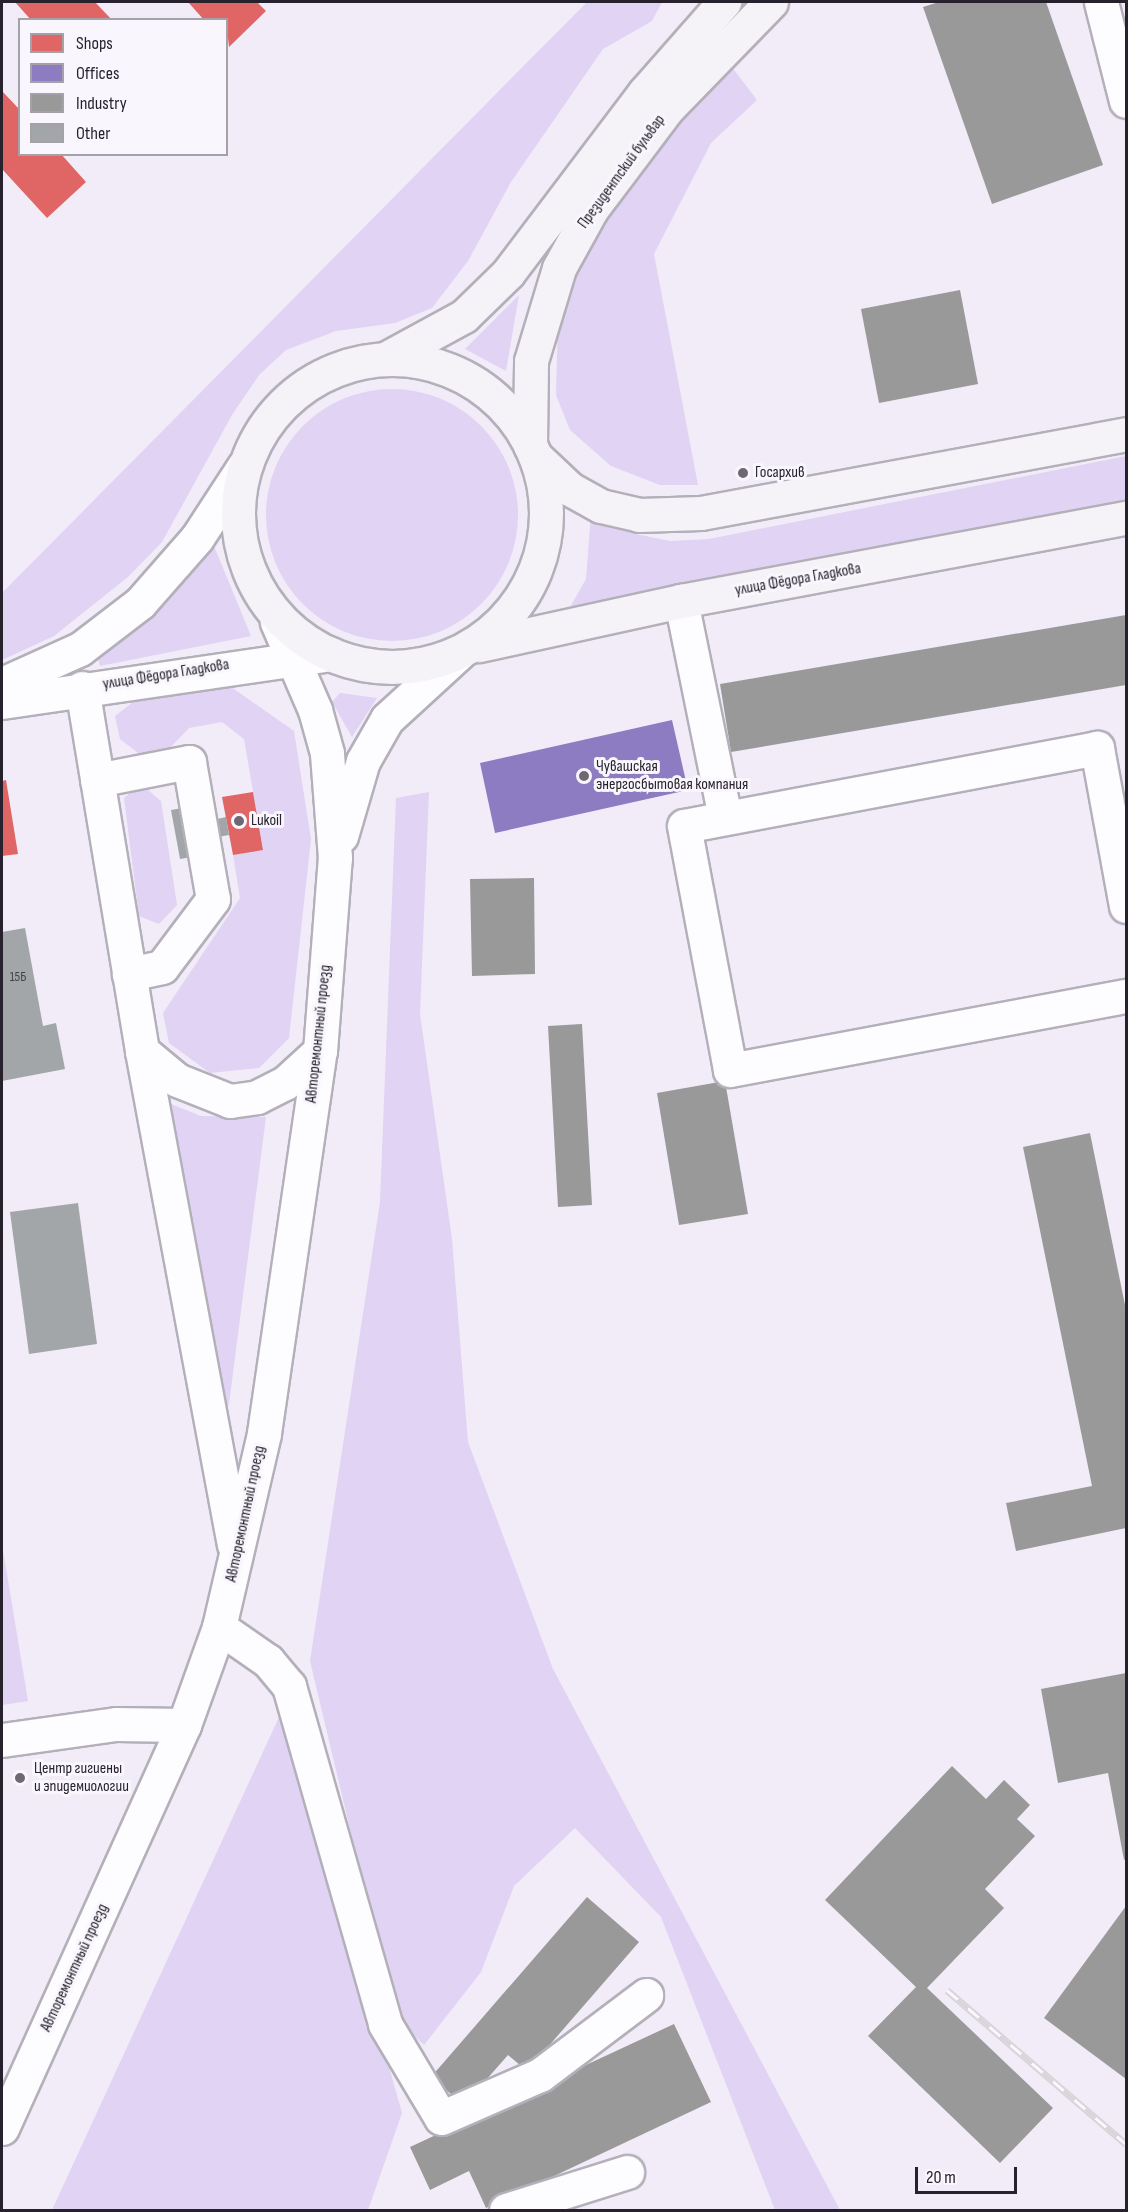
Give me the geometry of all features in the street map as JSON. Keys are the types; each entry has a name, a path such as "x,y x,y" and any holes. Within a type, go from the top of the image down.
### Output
{"main road":[{"name":"Президентский бульвар","path":"383,360 464,316 508,273 645,92 724,2"},
{"name":"Президентский бульвар","path":"532,451 531,361 559,268 591,210 668,109 771,2"},
{"path":"331,654 277,622 260,598 238,532 244,466 272,414 293,394 319,378 383,360 423,363 489,392 512,416 532,451 545,495 542,555 516,607 465,650"},
{"path":"532,451 570,489 601,506 639,515 711,511 1126,434"},
{"name":"улица Фёдора Гладкова","path":"331,654 396,664 681,601 1126,518"}],"street":[{"path":"1101,2 1126,101"},
{"path":"2,684 80,649 140,603 197,538 244,466"},
{"path":"681,601 725,818"},
{"name":"Авторемонтный проезд","path":"2,2128 184,1725 219,1628 237,1562 264,1433 320,1051 335,858 327,753 277,622"},
{"name":"Авторемонтный проезд","path":"335,858 363,761 387,719 465,650"},
{"name":"улица Фёдора Гладкова","path":"2,702 292,657 331,654"},
{"path":"82,688 142,1051 237,1562"},
{"path":"1126,906 1097,748 684,826 730,1070 1126,996"},
{"path":"97,780 189,762 213,899 162,967 129,974"},
{"path":"142,1051 177,1080 230,1101 257,1097 285,1083 320,1051"},
{"path":"219,1628 268,1660 289,1686 385,2024 441,2118 540,2075 646,1995"},
{"path":"2,1740 116,1724 184,1725"},
{"path":"506,2211 627,2172"}],"shaded area":[{"path":"587,2 662,2 652,21 603,49 511,182 468,261 432,308 395,323 336,331 286,350 259,375 232,415 162,542 128,577 54,636 2,660 2,593"},
{"path":"731,66 757,100 711,143 654,254 698,485 660,485 611,466 570,430 556,395 558,313 577,259 607,208"},
{"path":"519,295 506,371 465,349"},
{"path":"392,389 417,392 440,399 462,410 481,426 497,445 508,467 515,490 518,515 515,540 508,563 497,585 481,604 462,620 440,631 417,638 392,641 367,638 344,631 322,620 303,604 287,585 276,563 269,540 266,515 269,490 276,467 287,445 303,426 322,410 344,399 367,392"},
{"path":"1126,456 1126,510 564,618 586,579 591,514 636,534 670,541 709,539"},
{"path":"214,546 251,636 100,666 98,659"},
{"path":"224,682 294,731 311,839 289,1038 259,1068 210,1073 169,1043 163,1013 240,898 233,855 263,849 244,739 222,722 189,728 167,751 142,756 120,739 115,716 146,692"},
{"path":"340,693 377,698 352,737 332,702"},
{"path":"141,784 161,801 177,905 159,924 139,916 124,798"},
{"path":"429,792 420,1014 452,1239 468,1442 553,1669 840,2210 775,2210 661,1917 575,1828 514,1886 481,1972 424,2045 395,2018 310,1661 380,1202 396,798"},
{"path":"171,1104 201,1116 266,1117 229,1404 219,1418"},
{"path":"2,1544 28,1701 2,1705"},
{"path":"286,1702 402,2113 368,2210 52,2210"}],"building: Shops":[{"path":"15,2 95,2 110,18 29,18"},
{"path":"188,2 257,2 266,11 229,47 228,18 202,18"},
{"path":"2,91 18,108 18,156 63,156 86,182 47,218 2,169"},
{"path":"6,780 18,854 2,856 2,781"},
{"path":"253,792 263,850 233,855 222,797"}],"building: Offices":[{"name":"Чувашская энергосбытовая компания","path":"672,720 688,790 495,833 480,763"}],"building: Industry":[{"path":"939,2 1046,2 1103,165 992,204 923,7"},
{"path":"960,290 978,384 879,403 861,309"},
{"path":"1126,615 1126,685 731,752 720,684"},
{"path":"534,878 535,974 472,976 470,879"},
{"path":"582,1024 592,1205 558,1207 548,1026"},
{"path":"725,1081 748,1214 679,1225 657,1093"},
{"path":"1090,1133 1126,1310 1126,1528 1016,1551 1006,1503 1092,1486 1023,1147"},
{"path":"1126,1673 1126,1859 1124,1860 1108,1773 1058,1783 1041,1689"},
{"path":"952,1766 986,1799 1004,1780 1030,1805 1017,1819 1035,1836 985,1889 1004,1908 927,1988 1053,2108 1000,2163 868,2036 916,1987 825,1900"},
{"path":"587,1897 639,1942 527,2071 508,2055 464,2105 431,2077"},
{"path":"1126,1906 1126,2079 1044,2018"},
{"path":"674,2024 711,2102 486,2208 469,2171 430,2190 410,2147"}],"building: Other":[{"path":"206,804 209,821 226,817 229,835 212,838 215,853 180,859 171,810"},
{"path":"25,928 43,1026 56,1023 65,1069 2,1081 2,932"},
{"path":"78,1203 97,1344 29,1354 10,1212"}],"railway":[{"path":"947,1990 1126,2144"}],"place":[{"name":"Госархив","path":"743,473"},
{"name":"Чувашская энергосбытовая компания","path":"584,776"},
{"name":"Lukoil","path":"239,821"},
{"name":"Центр гигиены и эпидемиологии","path":"20,1778"}]}
